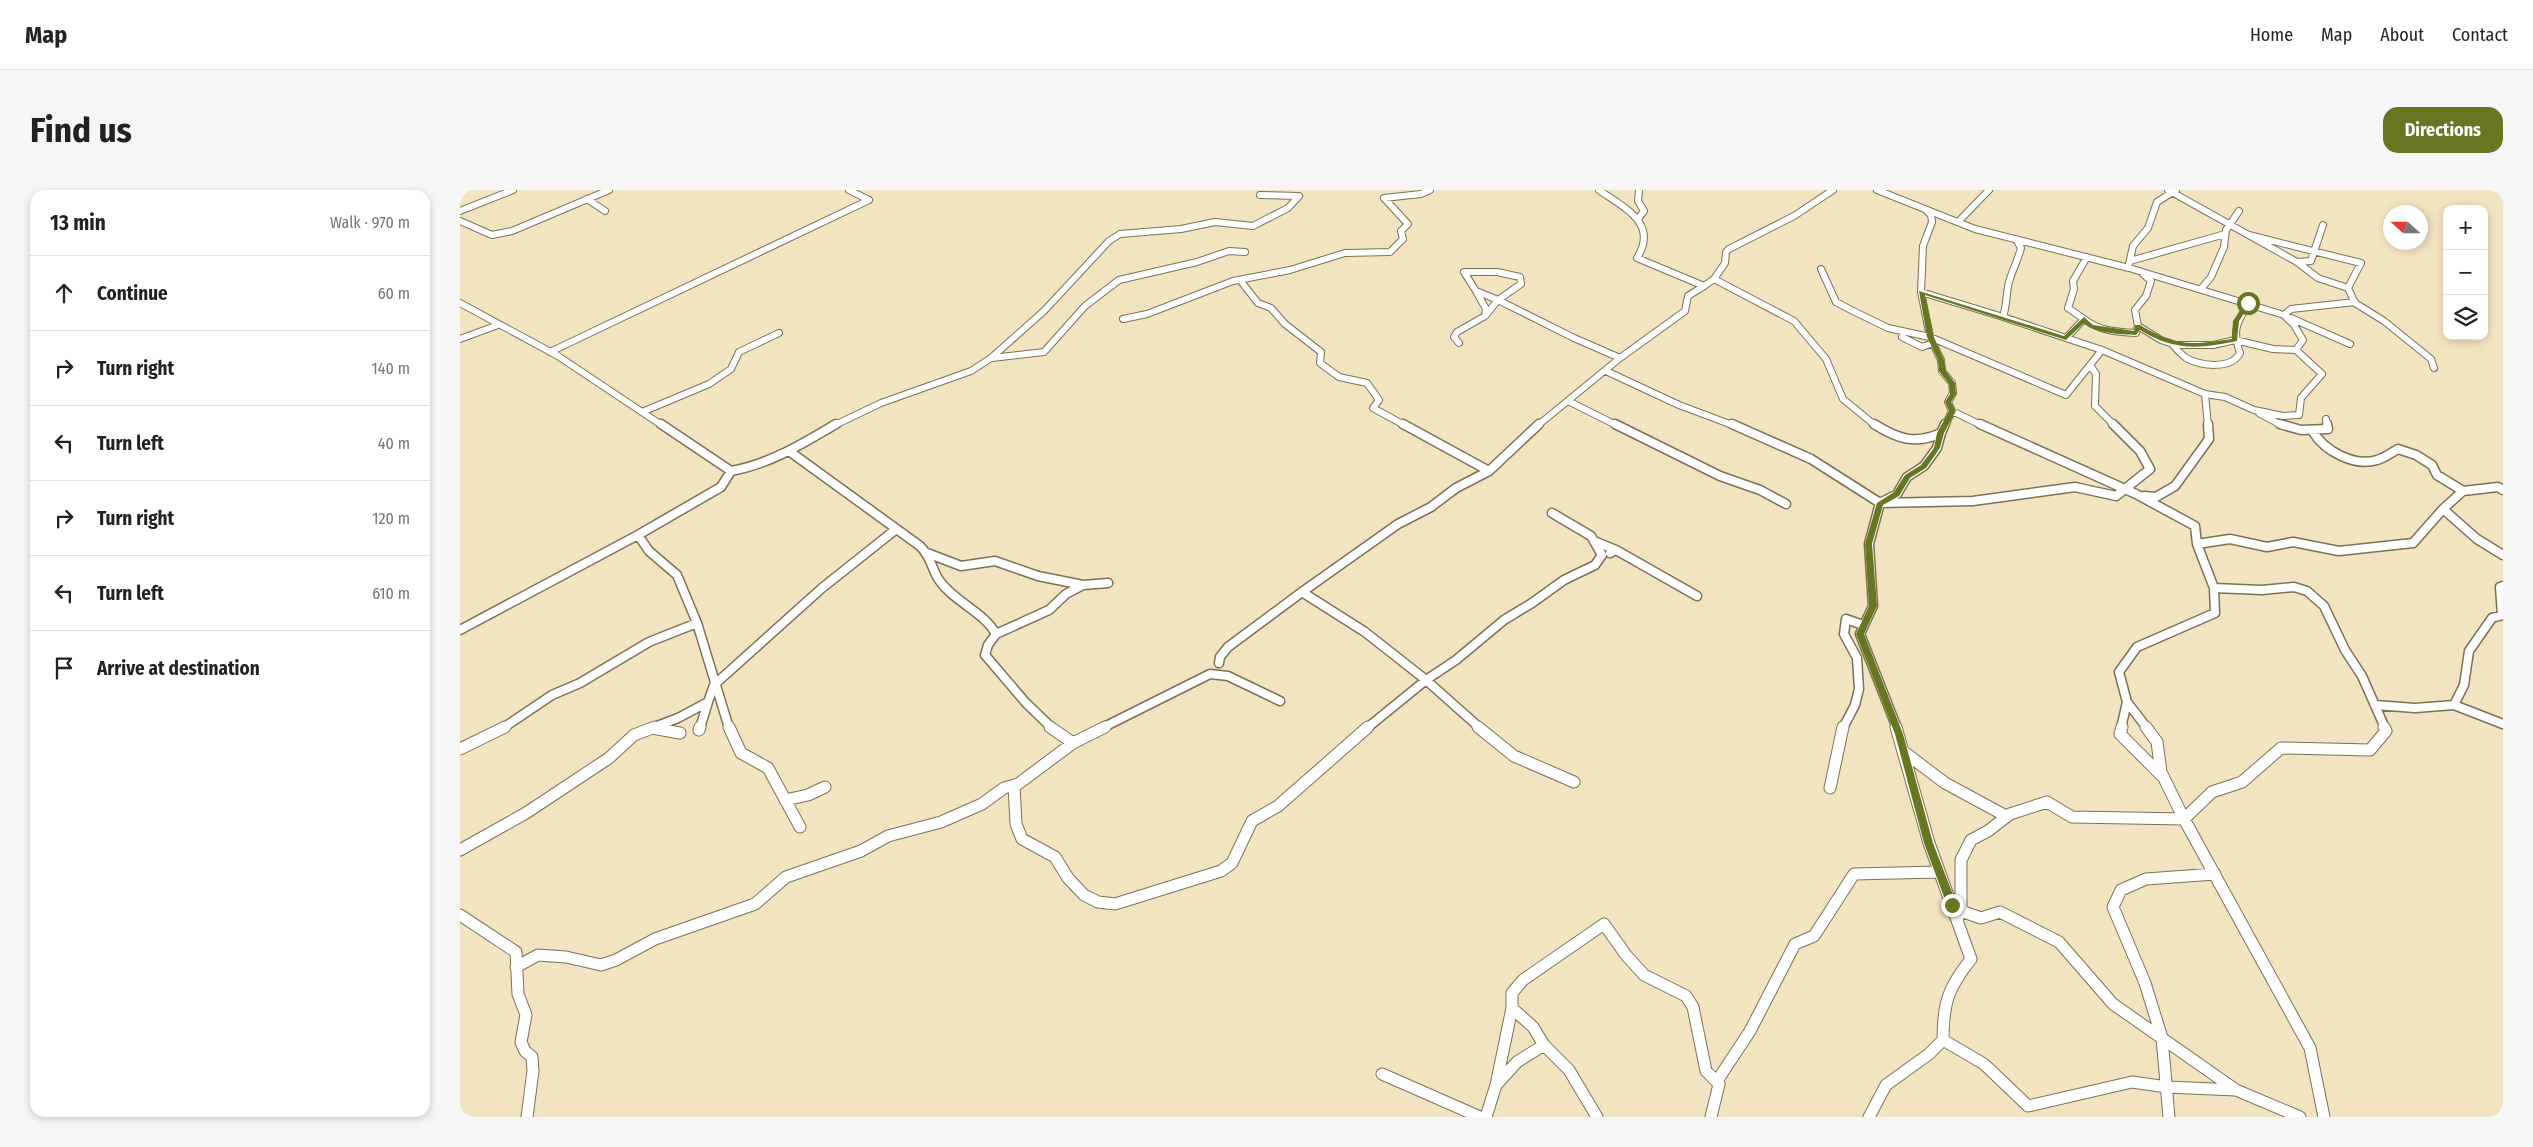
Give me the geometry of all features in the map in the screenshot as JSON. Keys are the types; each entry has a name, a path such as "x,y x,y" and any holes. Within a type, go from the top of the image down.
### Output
{"street":[{"path":"460,211 513,190"},
{"path":"460,221 492,235 512,230 608,190"},
{"path":"550,352 868,200 848,190"},
{"path":"1123,319 1147,314 1204,291 1240,280 1290,270 1345,253 1390,252 1403,239 1401,231 1408,224 1384,198 1421,194 1430,190"},
{"path":"1599,190 1638,219 1644,230 1646,242 1638,258 1704,286"},
{"path":"1638,219 1644,211 1638,201 1639,190"},
{"path":"516,967 538,955 566,957 601,965 616,960 655,939 755,904 786,877 861,851 888,836 941,822 982,804 1004,788 1014,785 1072,742 1210,674 1228,647 1398,524 1489,471 1531,431 1620,358 1657,330 1672,322 1685,311 1688,296 1714,280 1725,263 1724,255 1729,249 1794,216 1833,190"},
{"path":"1876,190 1958,222 2017,241 2087,257 2129,264 2151,281 2146,296 2135,310 2138,326 2136,333 2091,326 2068,308 2074,289 2073,281 2087,257"},
{"path":"1958,222 1988,190"},
{"path":"2129,264 2133,246 2148,228 2157,202 2173,191 2228,225 2297,262 2318,278 2348,288 2355,302 2384,321 2430,359 2434,368"},
{"path":"460,303 550,352 731,471 746,470 789,451 853,415 971,371 992,358 1018,337 1109,241 1120,234 1181,228 1215,222 1253,226 1288,208 1300,196 1286,194 1271,197 1260,196"},
{"path":"587,199 606,211"},
{"path":"1926,210 1931,215 1932,222 1923,246 1921,292 1932,340 1941,360 1942,371 1952,383 1953,394 1948,402 1952,411 1989,430 2021,442 2142,496 2195,526 2197,544 2214,588 2216,613 2137,647 2119,672 2127,702 2157,742 2161,772 2184,819 2310,1048 2324,1117"},
{"path":"2201,289 2211,278 2224,247 2228,225 2238,211"},
{"path":"2297,262 2311,261 2323,225"},
{"path":"2129,264 2225,234"},
{"path":"2249,235 2313,253 2361,263 2348,288"},
{"path":"2003,317 2008,300 2009,282 2016,268 2021,248 2017,241"},
{"path":"992,358 1044,352 1085,306 1119,280 1197,262 1229,251 1245,252"},
{"path":"1821,269 1836,302 1922,347 1932,340"},
{"path":"2140,271 2284,314 2350,344"},
{"path":"1459,343 1454,337 1457,332 1485,316 1498,300 1521,284 1520,278 1497,272 1464,272 1486,309 1485,316"},
{"path":"1240,280 1258,303 1271,308 1285,324 1321,352 1320,362 1339,376 1367,383 1368,387 1375,392 1378,400 1373,408 1489,471"},
{"path":"1714,280 1794,321 1826,359 1842,399 1875,424 1891,434 1912,440 1926,440 1941,433"},
{"path":"1476,291 1539,318 1576,341 1620,358"},
{"path":"1921,292 2102,350 2205,394 2225,397 2254,410 2271,422 2313,432 2328,429 2326,419"},
{"path":"2284,314 2291,309 2355,302"},
{"path":"2171,343 2186,358 2223,366 2240,356 2235,340 2236,321 2248,303"},
{"path":"2284,314 2294,325 2303,340 2296,350"},
{"path":"2066,338 2084,319"},
{"path":"460,339 498,325"},
{"path":"2138,326 2171,343 2193,347 2235,340 2273,349 2296,350 2322,374 2301,398 2299,415 2283,416 2254,410"},
{"path":"1888,328 1932,340 2066,394 2102,350"},
{"path":"642,412 709,384 731,369 739,352 779,333"},
{"path":"1606,370 1679,405 1731,424 1811,459 1880,503 1973,501 2075,486 2116,496 2127,490 2134,480 2150,469 2140,451 2095,406 2096,374 2090,365"},
{"path":"2142,496 2156,497 2175,486 2209,439 2205,394"},
{"path":"1568,401 1720,476 1760,490 1786,504"},
{"path":"1868,1117 1886,1085 1929,1054 1943,1040 1942,1010 1949,986 1971,959 1959,915 1928,843 1899,734 1861,642 1860,634 1873,606 1869,544 1880,503 1897,494 1907,477 1924,466 1937,448 1941,433 1952,411"},
{"path":"2313,432 2316,439 2333,450 2360,462 2377,460 2398,449 2416,455 2432,465 2437,475 2463,491"},
{"path":"789,451 927,553 961,566 995,561 1038,576 1084,586"},
{"path":"460,630 638,535 721,487 731,471"},
{"path":"2197,544 2230,539 2267,547 2293,542 2339,551 2412,544 2443,509 2463,491 2498,487 2503,490"},
{"path":"2443,509 2477,539 2503,555"},
{"path":"1552,513 1591,536 1602,555 1601,558"},
{"path":"700,730 714,685 822,588 895,530"},
{"path":"638,535 649,551 677,575 697,623 714,685 732,738 741,753 768,768 800,827"},
{"path":"1594,540 1616,550 1697,596"},
{"path":"1014,785 1017,811 1015,820 1020,836 1033,847 1055,857 1076,888 1097,904 1115,904 1221,871 1232,863 1252,821 1278,806 1335,754 1426,680 1447,669 1466,655 1503,620 1544,596 1560,582 1594,566 1601,558 1616,550"},
{"path":"927,553 934,565 938,579 952,595 991,624 996,634"},
{"path":"1072,742 1056,734 985,655 988,645 996,634 1049,610 1066,594 1084,586 1108,583"},
{"path":"2454,705 2464,685 2469,651 2492,618 2502,615 2500,587 2503,586"},
{"path":"1959,915 1962,860 1970,840 1988,831 2006,816 2047,802 2072,817 2184,819 2212,792 2242,782 2281,748 2370,750 2386,731 2376,705 2324,606 2307,592 2294,587 2262,590 2214,588"},
{"path":"1302,592 1365,632 1426,680 1495,742 1514,756 1574,782"},
{"path":"1830,788 1841,744 1843,725 1855,705 1859,689 1857,658 1844,634 1846,619 1863,625"},
{"path":"460,749 499,731 552,695 580,683 649,642 697,623"},
{"path":"1219,663 1228,676"},
{"path":"1210,674 1228,676 1280,701"},
{"path":"460,850 526,813 609,758 634,735 678,718 708,702"},
{"path":"2127,702 2120,734 2164,779"},
{"path":"2376,705 2415,708 2454,705 2503,724"},
{"path":"652,728 680,733"},
{"path":"1904,752 1945,783 2006,816"},
{"path":"786,800 808,795 825,787"},
{"path":"1716,1081 1750,1031 1795,944 1814,936 1854,874 1939,872"},
{"path":"2169,1117 2162,1038 2145,983 2113,907 2121,890 2146,879 2215,874"},
{"path":"1959,915 1981,918 2000,912 2060,942 2113,1004 2236,1090 2300,1117"},
{"path":"460,915 474,927 497,937 516,952 518,994 526,1015 521,1042 525,1051 532,1057 533,1071 527,1117"},
{"path":"1486,1117 1496,1085 1512,1008 1512,993 1523,980 1578,944 1604,924 1620,947 1644,975 1686,996 1693,1007 1706,1071 1720,1084 1711,1117"},
{"path":"1512,1008 1534,1027 1544,1045 1569,1070 1597,1117"},
{"path":"1943,1040 1984,1064 2028,1106 2132,1082 2167,1087 2236,1090"},
{"path":"1496,1085 1504,1072 1525,1054 1544,1045"},
{"path":"1382,1074 1434,1095 1480,1117"}],"route":[{"path":"1952,905 1928,843 1914,784 1899,734 1861,642 1860,634 1861,628 1873,606 1869,544 1880,503 1897,494 1907,477 1924,466 1937,448 1941,433 1952,411 1948,402 1953,394 1952,383 1942,371 1941,360 1930,337 1921,292 2066,338 2084,319 2091,326 2120,332 2136,333 2138,326 2161,340 2176,345 2193,347 2235,340 2236,321 2248,303"}]}
